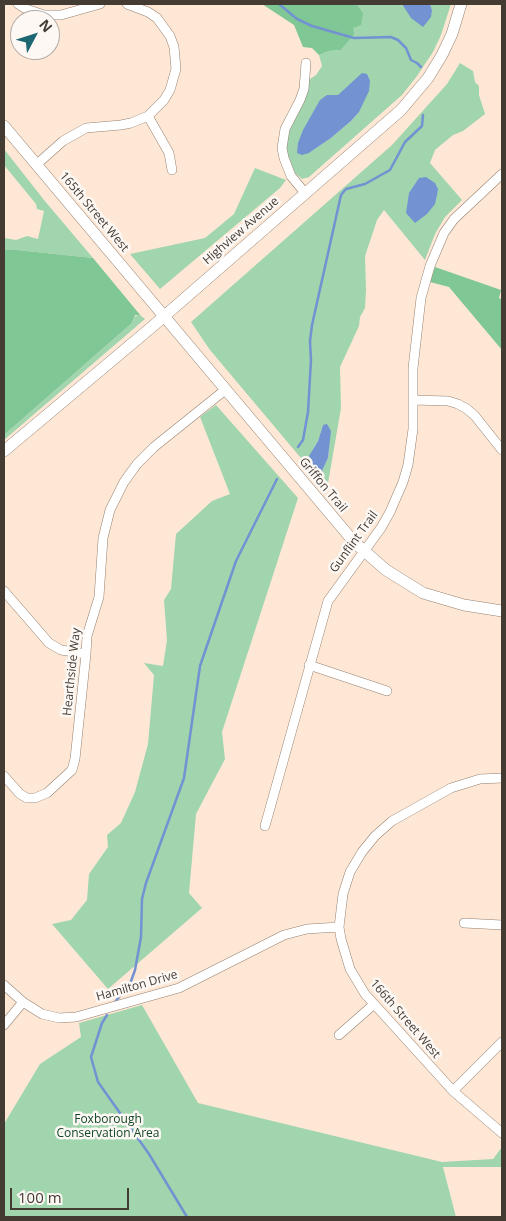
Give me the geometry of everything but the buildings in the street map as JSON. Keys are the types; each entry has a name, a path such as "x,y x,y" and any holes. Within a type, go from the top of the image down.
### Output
{"street":[{"path":"18,4 44,15 61,15 100,4"},
{"path":"36,164 63,141 86,128 121,125 148,116 164,100 170,90 176,69 174,48 167,31 148,12 128,4"},
{"name":"Highview Avenue","path":"4,451 164,316 401,110 419,90 434,68 447,45 461,4"},
{"path":"305,193 291,176 282,148 285,129 304,89 306,64"},
{"path":"148,116 169,153 172,170"},
{"name":"165th Street West","path":"4,126 164,316"},
{"name":"Gunflint Trail","path":"265,826 328,600 364,552 390,512 403,482 411,448 413,368 421,298 431,263 444,233 454,219 502,174"},
{"name":"Griffon Trail","path":"164,316 344,532 364,552 386,570 423,592 464,605 502,611"},
{"name":"Hearthside Way","path":"4,776 20,794 27,798 35,798 47,794 72,770 75,759 87,636 99,597 102,538 105,524 116,496 129,475 143,458 225,390"},
{"path":"413,400 448,400 467,409 502,450"},
{"path":"4,590 49,643 60,650 86,654"},
{"path":"310,665 387,691"},
{"name":"166th Street West","path":"502,778 480,779 452,788 392,821 368,843 350,872 343,894 340,927 341,939 350,969 373,1005 453,1091 502,1133"},
{"path":"464,923 502,925"},
{"name":"Hamilton Drive","path":"4,985 23,1002 50,1016 76,1017 179,988 284,935 307,929 340,927"},
{"path":"4,1025 23,1002"},
{"path":"339,1035 373,1005"},
{"path":"453,1091 502,1042"}],"green space":[{"path":"262,4 356,4 363,13 361,25 353,28 354,34 341,50 329,51 319,55 312,48 303,47 294,25"},
{"path":"356,4 402,4 403,6 432,10 430,4 451,4 441,35 433,52 402,95 309,177 302,179 294,172 287,154 287,136 310,79 316,75 322,66 319,55 329,51 341,50 347,42 353,27","holes":["327,95 338,95 359,112 331,138 309,153"]},
{"path":"460,63 473,71 475,82 479,86 479,95 485,114 463,131 453,135 435,150 430,163 462,200 445,217 435,234 425,260 384,210 377,220 365,256 365,308 340,367 341,408 327,489 210,350 191,322 392,145 447,84","holes":["323,425 329,446 328,458 322,471 313,449 318,441"]},
{"path":"4,149 93,258 4,250 4,238 16,240 27,236 38,239 44,211 37,209 36,204 4,165"},
{"path":"255,168 286,180 280,188 160,289 130,254 205,238 234,214"},
{"path":"4,250 93,258 141,316 135,315 132,323 4,435"},
{"path":"435,267 501,290 499,298 502,300 502,350 449,287 430,282"},
{"path":"135,316 141,316 145,319 4,440 4,435 132,323"},
{"path":"216,405 298,498 222,732 225,759 196,814 189,893 202,908 108,989 52,924 71,920 87,900 89,874 108,847 107,835 121,823 135,792 148,744 154,675 144,663 163,666 167,640 164,600 171,589 176,534 212,501 230,494 200,417"},
{"name":"Foxborough Conservation Area","path":"142,1005 198,1103 442,1162 493,1159 502,1147 502,1167 443,1167 456,1217 4,1217 4,1124 40,1064 81,1037 79,1023"}],"water":[{"path":"402,4 430,4 432,10 431,17 423,27 411,18"},
{"path":"362,73 367,74 370,81 369,91 359,112 331,138 309,153 302,155 297,153 298,143 303,130 320,100 327,95 338,95"},
{"path":"426,177 435,183 438,189 435,204 427,214 415,223 406,213 409,193 419,178"},
{"path":"327,424 331,431 328,458 322,471 319,471 309,456 318,441 323,425"}],"waterway":[{"path":"279,4 297,19 312,26 354,38 391,37 398,40 406,48 411,60 421,67"},
{"path":"298,447 303,440 308,412 312,325 341,195 346,189 365,184 390,170 405,142 422,126 423,115"},
{"path":"115,1002 130,984 135,970 141,937 142,899 146,883 184,778 200,666 236,561 277,479"},
{"path":"107,1015 102,1023 91,1057 98,1082 149,1154 187,1217"}]}
